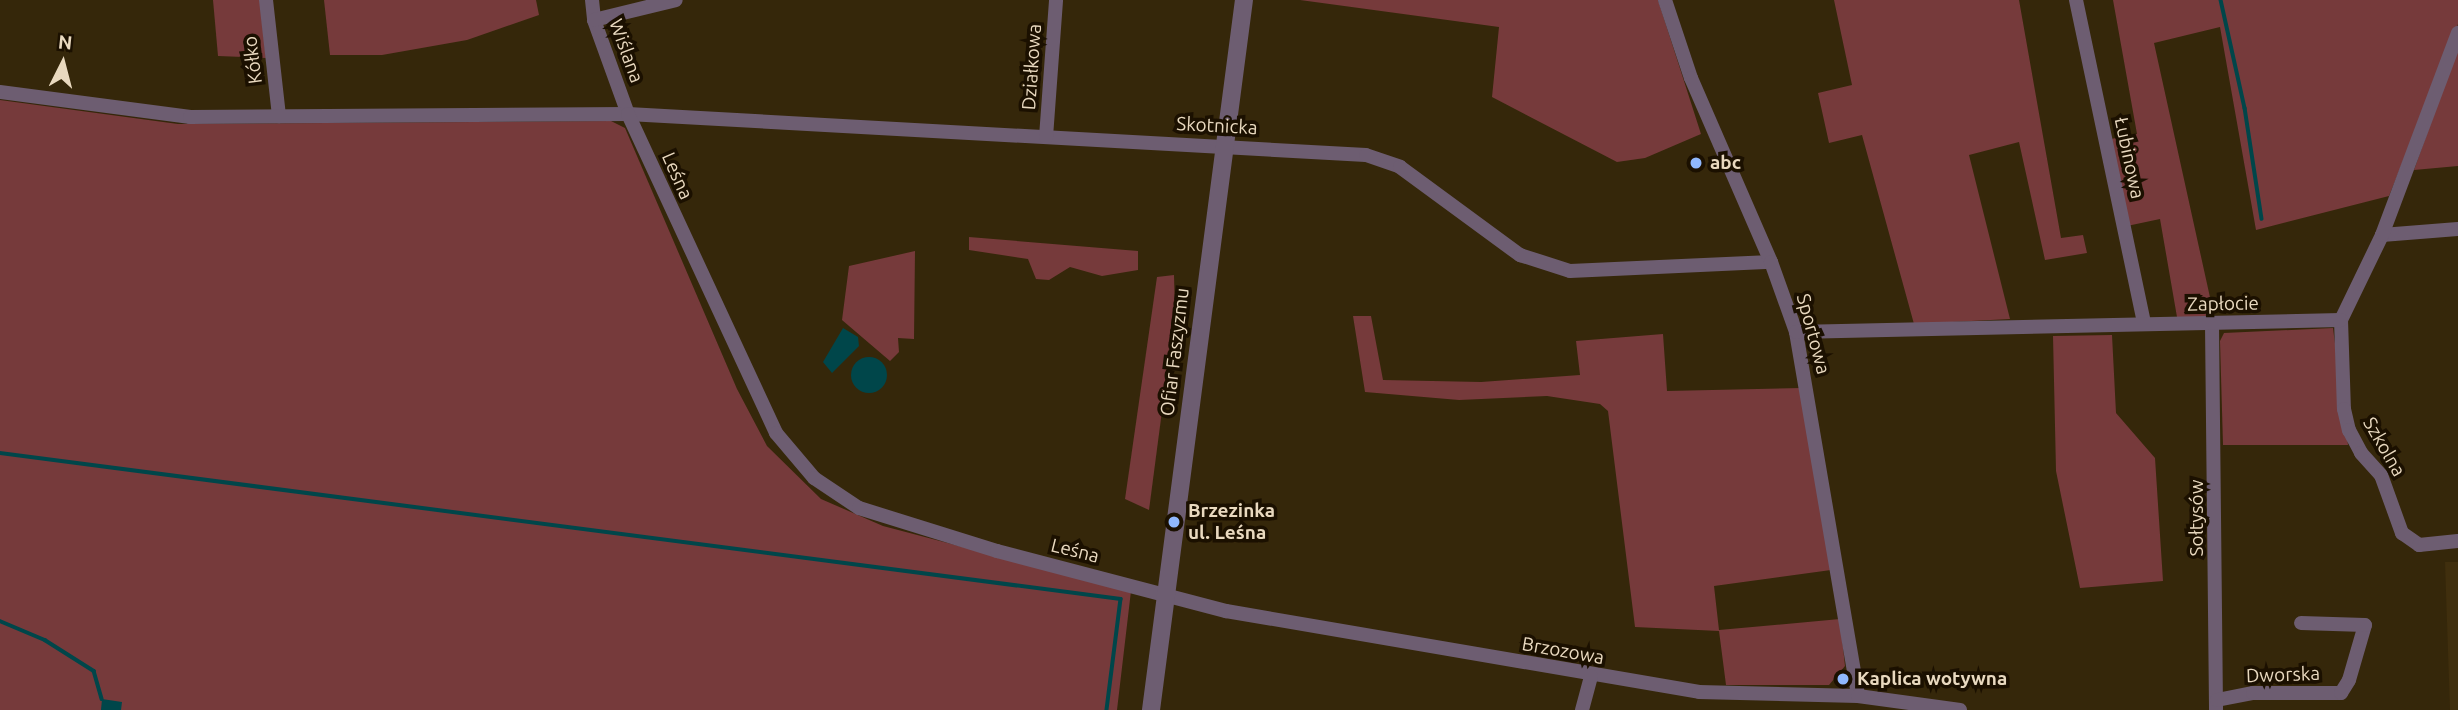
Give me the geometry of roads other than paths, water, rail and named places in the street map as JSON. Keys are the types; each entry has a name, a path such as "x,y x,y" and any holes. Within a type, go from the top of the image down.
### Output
{"street":[{"name":"Kółko","path":"266,0 279,116"},
{"name":"Wiślana","path":"592,0 594,20 628,114"},
{"path":"594,20 676,0"},
{"name":"Działkowa","path":"1046,137 1056,0"},
{"name":"Ofiar Faszyzmu","path":"1151,710 1244,0"},
{"name":"Sportowa","path":"1665,0 1691,78 1771,262 1796,332 1858,696"},
{"name":"Łubinowa","path":"2076,0 2144,323"},
{"path":"2340,320 2382,235 2458,33"},
{"path":"0,92 190,117 628,114"},
{"name":"Skotnicka","path":"628,114 1366,155 1400,167 1520,255 1570,271 1771,262"},
{"name":"Leśna","path":"628,114 759,401 786,449 814,478 875,515 1165,594"},
{"path":"2382,235 2458,229"},
{"name":"Zapłocie","path":"1796,332 2144,323 2212,325 2340,320"},
{"name":"Szkolna","path":"2340,320 2344,409 2349,430 2381,475 2402,533 2419,545 2458,541"},
{"name":"Sołtysów","path":"2212,325 2217,705"},
{"name":"Brzozowa","path":"1165,594 1226,611 1591,676 1699,692 1858,696 1899,706 1960,710"},
{"name":"Dworska","path":"2217,705 2253,693 2341,693 2349,680 2365,625 2301,623"},
{"path":"1582,710 1591,676"}],"water":[{"path":"843,328 858,337 859,346 832,373 823,362"},
{"path":"869,357 882,362 887,375 882,388 869,393 856,388 851,375 856,362"},
{"path":"102,699 122,702 121,710 101,710"}],"waterway":[{"path":"2221,0 2245,108 2262,219"},
{"path":"0,453 1121,599 1107,710"},
{"path":"0,621 45,640 94,671 102,699"}],"place":[{"name":"abc","path":"1696,163"},
{"name":"Brzezinka ul. Leśna","path":"1174,522"},
{"name":"Kaplica wotywna","path":"1843,679"}]}
